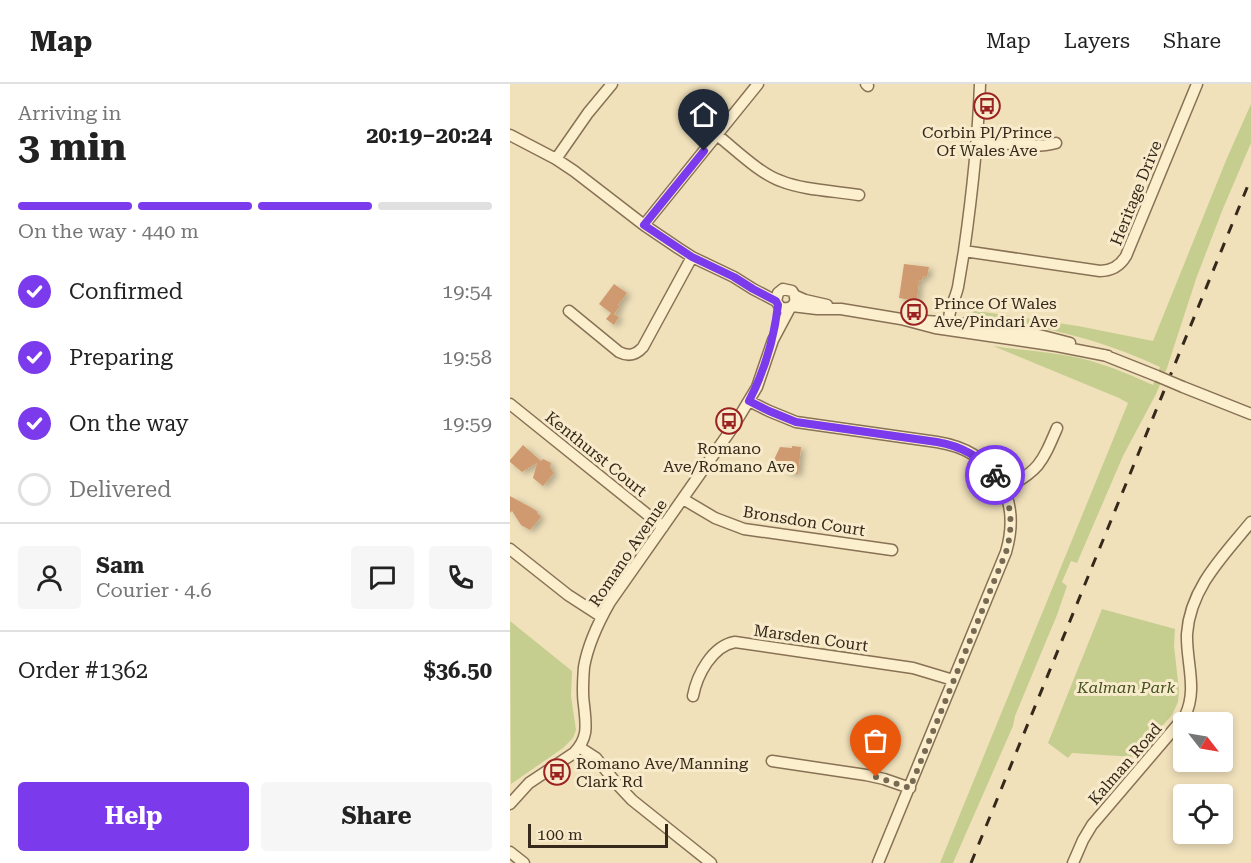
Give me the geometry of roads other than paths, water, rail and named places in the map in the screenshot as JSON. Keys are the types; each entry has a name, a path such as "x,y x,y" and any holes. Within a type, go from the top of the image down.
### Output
{"street":[{"path":"556,159 588,113 612,84"},
{"path":"644,225 758,84"},
{"path":"952,325 952,304 964,251 978,139 980,84"},
{"name":"Heritage Drive","path":"964,251 1100,271 1118,266 1126,256 1197,84"},
{"path":"510,135 556,159 589,181 644,225 692,257 734,277 753,289 778,299 783,308 793,304 817,309 842,309 901,319 935,328 952,325 1108,356 1251,414"},
{"path":"717,135 763,171 781,181 859,195"},
{"path":"978,139 1033,146 1056,143"},
{"path":"570,311 620,352 632,355 643,347 692,257"},
{"path":"778,299 789,289 793,304"},
{"name":"Romano Avenue","path":"773,340 778,299"},
{"name":"Romano Avenue","path":"581,743 586,730 584,668 591,642 602,617 749,401 762,374 773,340 783,318 793,304"},
{"path":"749,401 796,422 937,442 968,451 983,461 997,477 1008,500 1011,520 1009,542 879,863"},
{"name":"Kenthurst Court","path":"510,404 663,527"},
{"path":"1004,489 1022,480 1036,468 1046,455 1057,429"},
{"name":"Bronsdon Court","path":"683,499 714,518 744,528 891,550"},
{"name":"Kalman Road","path":"1073,863 1092,825 1185,716 1191,700 1187,634 1194,602 1208,576 1251,522"},
{"path":"510,549 568,595 602,617"},
{"name":"Marsden Court","path":"693,696 700,674 715,653 724,645 735,642 913,668 953,680"},
{"path":"510,804 514,791 574,753 581,743 602,755 609,774 632,800 711,863"},
{"path":"772,761 866,775 910,788"},
{"path":"510,852 524,863"}],"railway":[{"path":"971,863 1251,178"}],"place":[{"name":"Corbin Pl/Prince Of Wales Ave","path":"987,106"},
{"name":"Prince Of Wales Ave/Pindari Ave","path":"914,312"},
{"name":"Romano Ave/Romano Ave","path":"729,421"},
{"name":"Romano Ave/Manning Clark Rd","path":"557,772"}],"park label":[{"name":"Kalman Park","path":"1126,687"}]}
